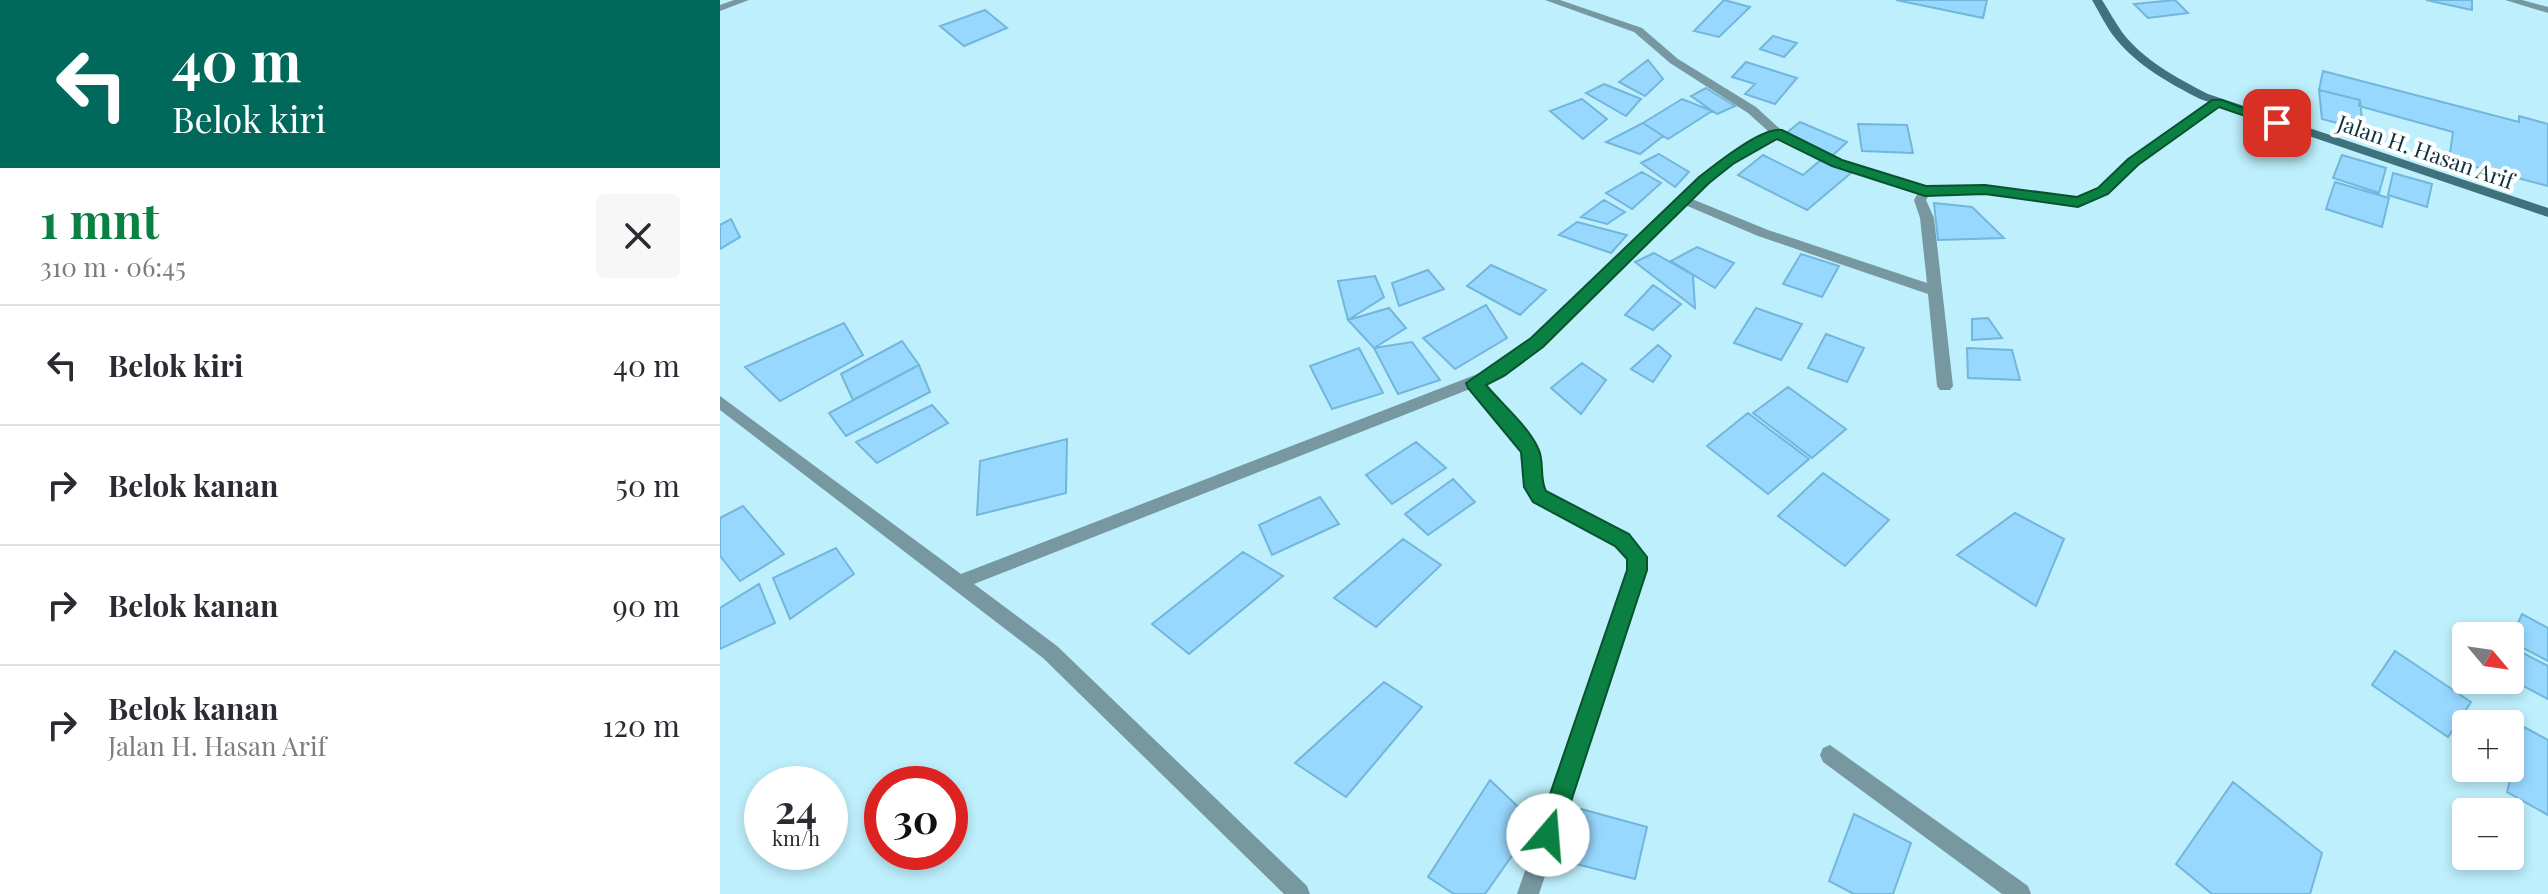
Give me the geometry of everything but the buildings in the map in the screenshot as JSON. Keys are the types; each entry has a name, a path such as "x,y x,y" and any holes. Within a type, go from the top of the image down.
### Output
{"main road":[{"name":"Jalan H. Hasan Arif","path":"2097,0 2120,37 2145,60 2217,102 2548,213"}],"street":[{"path":"720,8 744,0"},
{"path":"1550,0 1638,30 1674,61 1752,110 1777,133 1837,163 1925,191 1985,189 2078,202 2103,191 2133,162 2217,102"},
{"path":"2510,0 2548,10"},
{"path":"958,583 1498,372 1530,348 1728,161 1777,133"},
{"path":"1925,191 1920,200 1927,218 1945,386"},
{"path":"1684,200 1763,233 1935,291"},
{"path":"1474,383 1529,449 1534,460 1534,487 1540,497 1622,540 1637,557 1637,570 1528,894"},
{"path":"720,402 1050,652 1299,894"},
{"path":"1830,755 2020,894"}],"route":[{"path":"1548,835 1637,570 1637,557 1622,540 1540,497 1534,487 1534,460 1529,449 1474,383 1498,372 1537,343 1704,180 1728,161 1777,133 1837,163 1925,191 1985,189 2078,202 2103,191 2133,162 2217,102 2277,123"}]}
